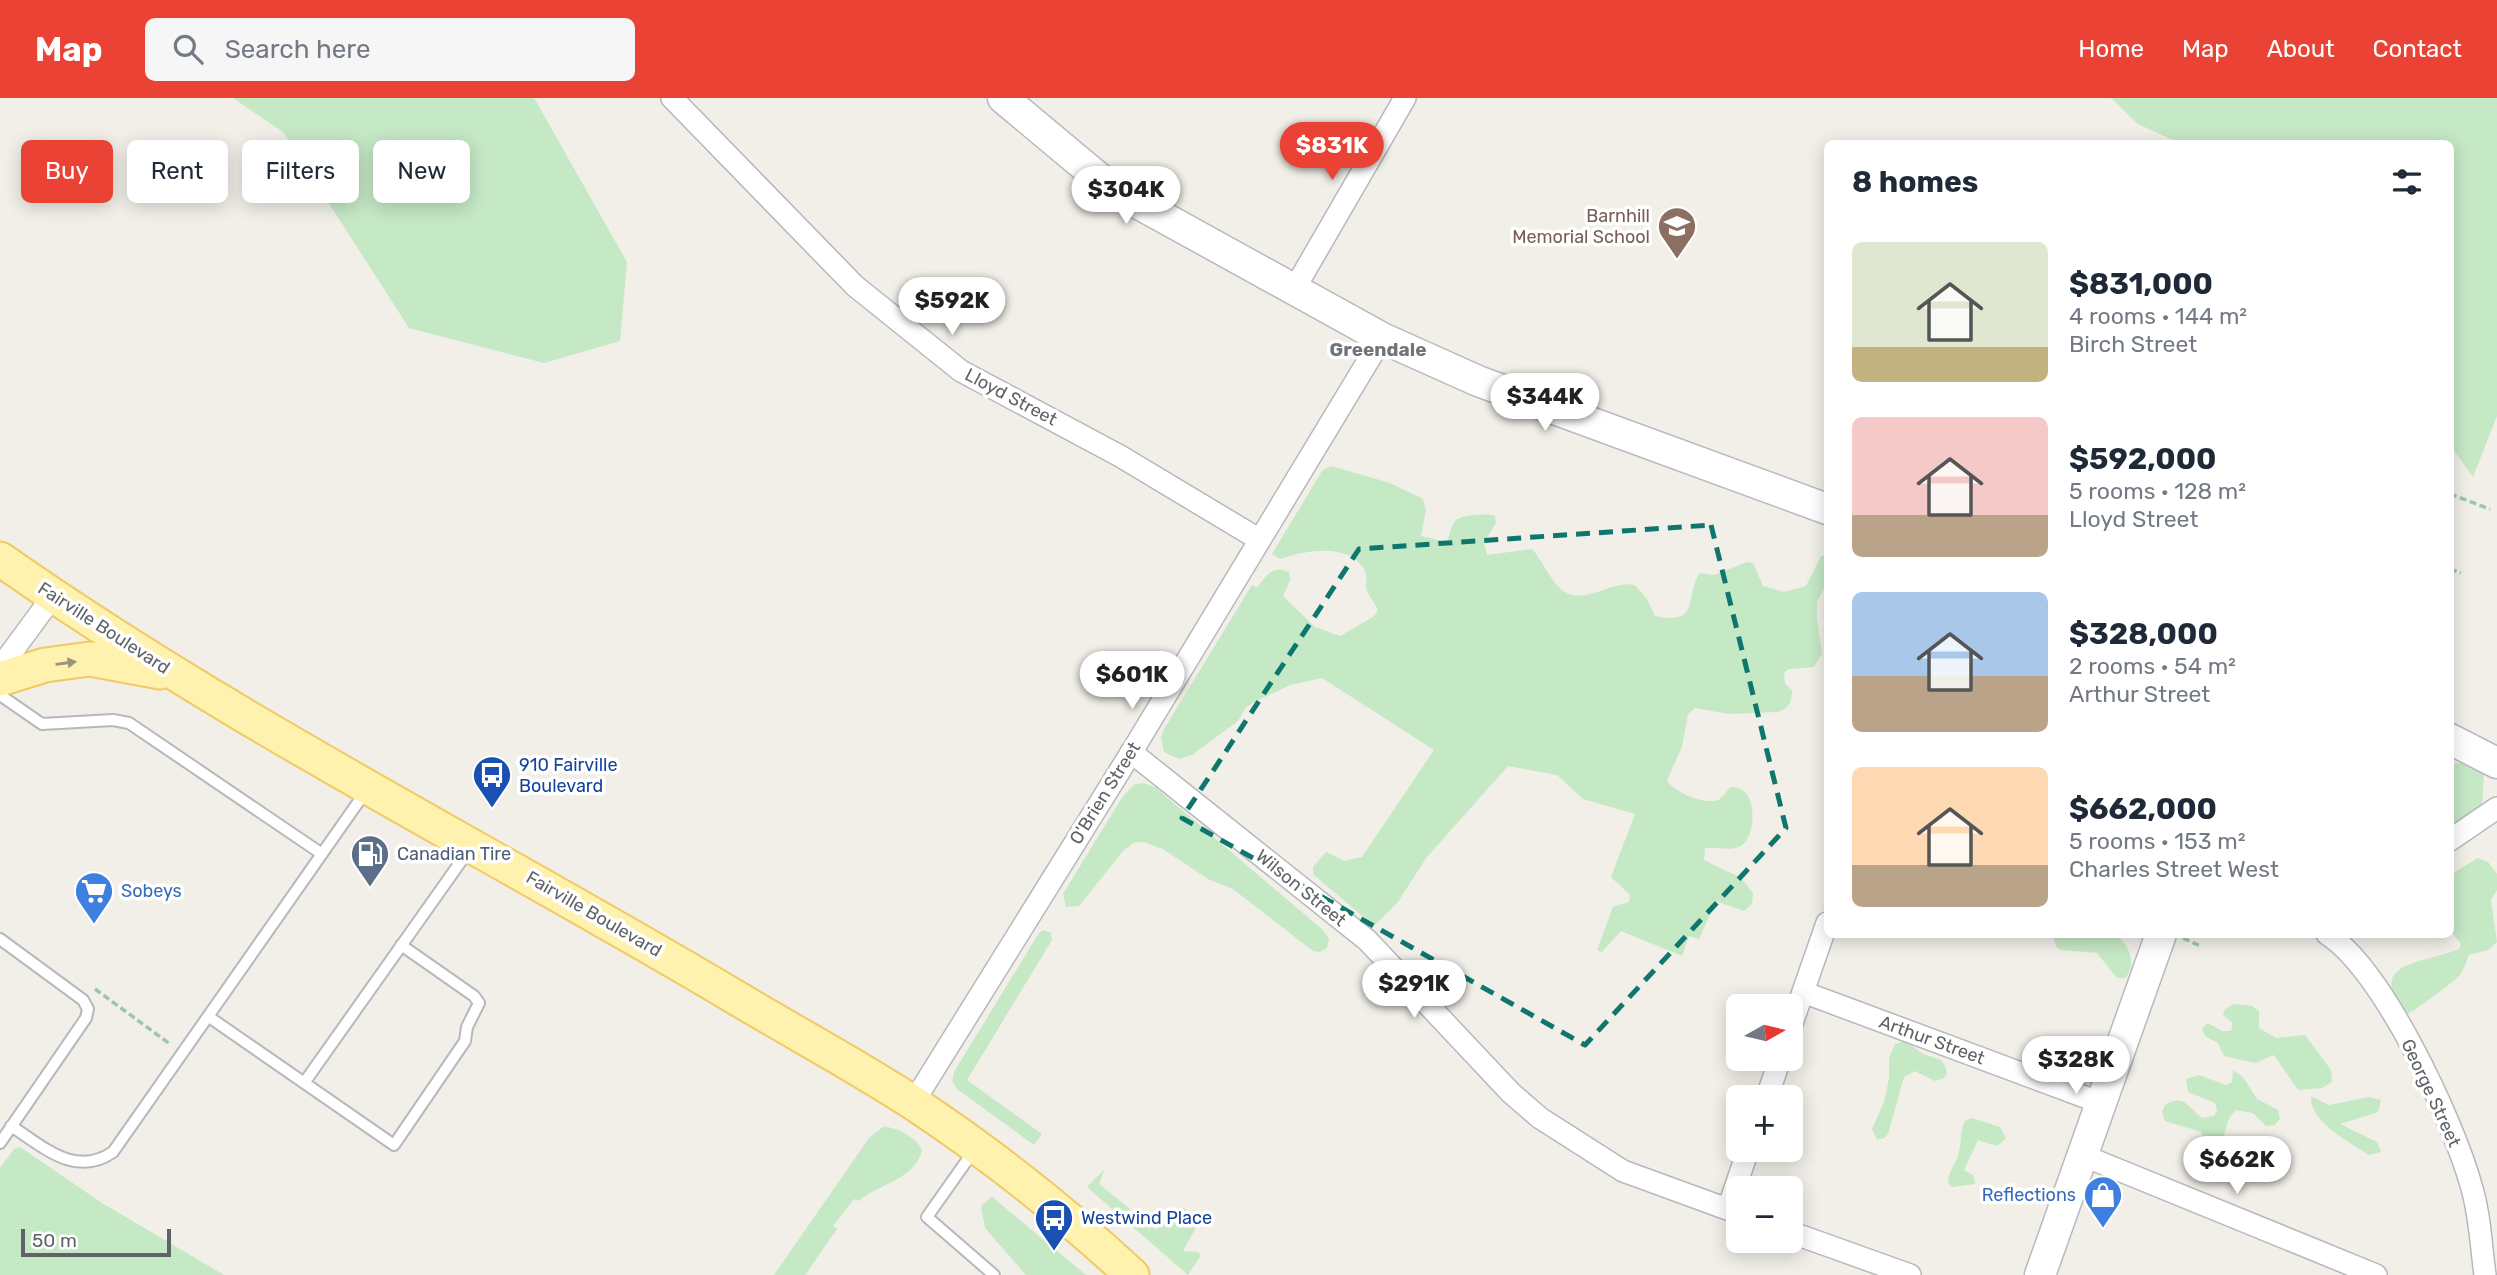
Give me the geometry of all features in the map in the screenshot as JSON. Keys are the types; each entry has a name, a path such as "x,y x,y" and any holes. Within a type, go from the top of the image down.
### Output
{"main road":[{"path":"1003,98 1112,190 1296,288 1382,338 1478,381 1824,508"},
{"name":"Fairville Boulevard","path":"0,559 176,676 368,788 571,899 912,1103 976,1146 1053,1205 1132,1275"},
{"path":"0,679 45,666 90,659 176,676"},
{"path":"2454,741 2497,763"},
{"path":"2040,1275 2160,938"}],"street":[{"name":"Lloyd Street","path":"671,98 855,286 961,371 1120,456 1260,540"},
{"path":"1296,288 1405,98"},
{"name":"O'Brien Street","path":"912,1103 1131,752 1382,338"},
{"path":"0,668 53,596"},
{"name":"Wilson Street","path":"1131,752 1367,940 1511,1093 1540,1118 1623,1171 1726,1208"},
{"path":"2454,837 2497,808"},
{"path":"1803,992 1824,932"},
{"name":"George Street","path":"2332,938 2356,958 2420,1060 2471,1186 2485,1275"},
{"name":"Arthur Street","path":"1803,992 2101,1103"},
{"path":"2082,1155 2376,1275"},
{"path":"1803,1237 1910,1275"}],"lane":[{"path":"0,695 42,724 113,720 129,723 322,854"},
{"path":"11,1126 65,1160 83,1164 99,1161 120,1145 368,788"},
{"path":"304,1083 472,845"},
{"path":"0,939 83,1000 88,1009 86,1018 0,1143"},
{"path":"209,1017 394,1145 465,1041 467,1027 479,1003 474,996 401,945"},
{"path":"976,1146 927,1217 995,1275"}],"path":[{"path":"2454,496 2490,509"},
{"path":"2454,571 2460,573"},
{"path":"2183,938 2200,946"},
{"path":"95,989 183,1054"}],"highlighted area":[{"path":"1711,525 1786,828 1585,1045 1182,818 1359,549"}],"green space":[{"path":"233,98 534,98 627,262 620,341 544,363 409,328 329,203 359,203 359,140 288,140 283,132"},
{"path":"2111,98 2497,98 2497,416 2473,477 2454,451 2454,140 2173,140 2138,124"},
{"path":"1331,466 1390,483 1423,499 1426,510 1421,536 1447,542 1453,525 1459,518 1475,515 1495,516 1496,523 1484,542 1487,555 1532,549 1561,589 1579,596 1626,584 1635,585 1647,599 1655,616 1670,618 1686,613 1700,573 1714,575 1747,562 1753,563 1763,586 1784,592 1806,586 1821,556 1824,556 1824,588 1817,602 1822,654 1814,667 1789,669 1784,673 1785,684 1792,690 1789,704 1777,712 1729,714 1695,708 1688,714 1682,747 1667,780 1682,793 1706,801 1720,799 1730,787 1740,788 1747,794 1751,803 1752,824 1745,842 1735,848 1705,848 1704,860 1741,878 1753,893 1752,904 1744,911 1716,901 1699,939 1689,936 1682,956 1621,931 1602,952 1597,950 1613,907 1629,902 1630,895 1611,877 1635,814 1583,799 1557,775 1508,766 1426,858 1398,902 1374,926 1313,874 1313,867 1326,852 1344,861 1362,857 1434,750 1322,678 1290,685 1246,707 1238,721 1192,755 1179,759 1164,752 1161,738 1164,729 1252,585 1257,588 1270,572 1289,572 1290,580 1283,596 1315,627 1340,636 1373,617 1378,610 1367,591 1364,569 1357,560 1337,552 1325,551 1301,553 1280,559 1272,554 1322,471"},
{"path":"2467,762 2484,772 2482,807 2454,825 2454,791 2454,764"},
{"path":"1144,783 1156,788 1323,930 1329,939 1327,948 1320,952 1313,951 1233,889 1208,879 1163,849 1144,842 1133,843 1123,851 1079,906 1066,907 1063,894 1123,796 1135,784"},
{"path":"2478,858 2488,862 2497,874 2497,890 2491,900 2497,942 2488,950 2469,955 2456,979 2404,1016 2394,997 2391,984 2395,974 2415,962 2459,949 2461,944 2454,935 2454,873"},
{"path":"1044,930 1051,933 1052,940 967,1080 1042,1134 1034,1145 957,1089 952,1081 954,1072 1039,933"},
{"path":"2053,938 2119,938 2128,949 2131,967 2125,978 2117,978 2097,953 2057,948"},
{"path":"2234,1004 2252,1006 2259,1011 2259,1028 2276,1038 2305,1035 2331,1070 2332,1082 2322,1088 2298,1090 2274,1055 2255,1063 2224,1056 2218,1043 2205,1036 2202,1028 2208,1023 2222,1031 2231,1031 2233,1023 2223,1015 2225,1009"},
{"path":"1905,1041 1920,1052 1940,1060 1947,1073 1944,1078 1935,1081 1915,1071 1904,1077 1888,1134 1883,1139 1877,1139 1872,1129 1884,1102 1889,1079 1889,1058 1895,1044"},
{"path":"2233,1070 2243,1077 2257,1099 2278,1110 2280,1119 2275,1125 2266,1126 2253,1113 2236,1110 2229,1118 2220,1149 2215,1152 2209,1149 2201,1132 2165,1121 2162,1112 2165,1105 2177,1100 2185,1103 2202,1118 2214,1116 2217,1111 2215,1103 2188,1092 2186,1079 2199,1075 2226,1085 2232,1082"},
{"path":"2311,1096 2329,1105 2369,1097 2381,1100 2378,1112 2340,1124 2377,1142 2381,1152 2369,1155 2332,1130 2316,1114"},
{"path":"1972,1118 2000,1127 2006,1138 1997,1146 1978,1140 1964,1170 1974,1176 1975,1184 1952,1187 1948,1179 1958,1156 1963,1125"},
{"path":"883,1127 900,1131 916,1141 922,1150 918,1160 904,1175 859,1201 854,1199 833,1226 837,1229 805,1275 774,1275 869,1138"},
{"path":"20,1147 102,1203 224,1275 0,1275 0,1168 14,1149"},
{"path":"1105,1169 1099,1184 1156,1230 1170,1210 1182,1207 1190,1212 1195,1229 1183,1251 1198,1252 1201,1255 1188,1275 1087,1187"},
{"path":"992,1197 1086,1275 1026,1275 985,1228 981,1206"}],"place":[{"name":"Barnhill Memorial School","path":"1677,260"},
{"name":"910 Fairville Boulevard","path":"492,809"},
{"name":"Canadian Tire","path":"370,888"},
{"name":"Sobeys","path":"94,925"},
{"name":"Reflections","path":"2103,1229"},
{"name":"Westwind Place","path":"1054,1252"}],"district":[{"name":"Greendale","path":"1378,349"}]}
